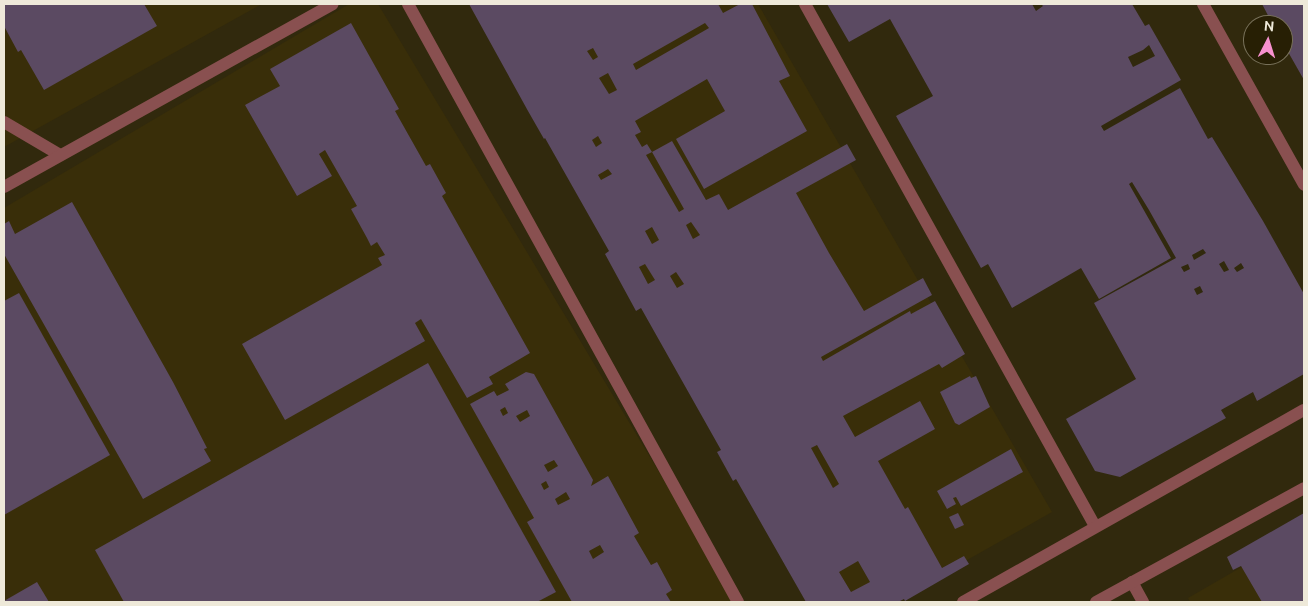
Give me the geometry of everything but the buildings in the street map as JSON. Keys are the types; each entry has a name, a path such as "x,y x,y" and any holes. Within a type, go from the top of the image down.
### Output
{"street":[{"path":"4,187 333,4"},
{"path":"408,4 738,602"},
{"path":"805,4 1095,526"},
{"path":"1203,4 1304,185"},
{"path":"4,122 60,155"},
{"path":"962,602 1304,410"},
{"path":"1096,602 1304,488"},
{"path":"1132,582 1142,602"}],"shaded area":[{"path":"4,4 262,4 4,147"},
{"path":"349,4 378,4 737,602 4,602 4,208"},
{"path":"471,4 758,4 1052,512 893,602 817,602"},
{"path":"1304,531 1304,602 1190,602 1188,598"}]}
